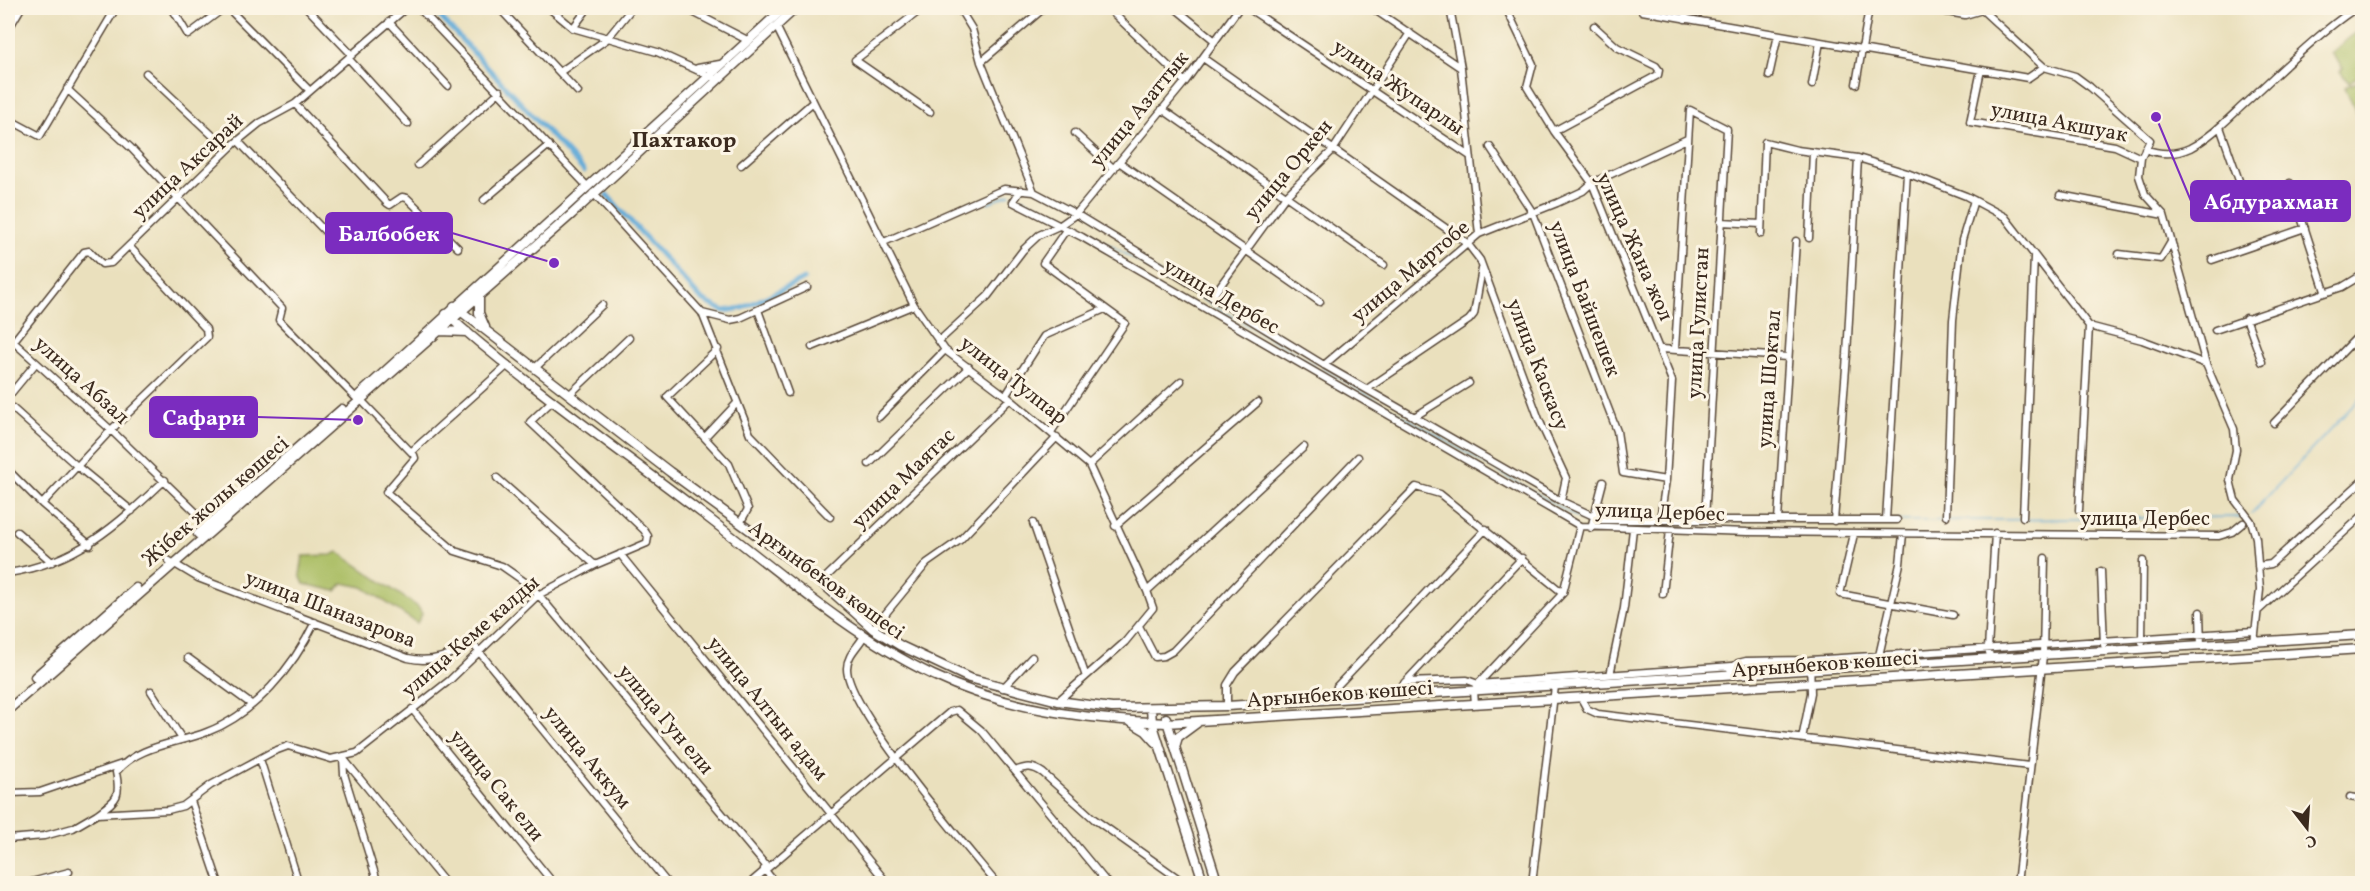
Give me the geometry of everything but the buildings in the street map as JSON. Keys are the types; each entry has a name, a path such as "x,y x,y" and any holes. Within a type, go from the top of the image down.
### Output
{"main road":[{"name":"Жібек жолы көшесі","path":"714,78 723,64 784,8"},
{"name":"Жібек жолы көшесі","path":"8,702 358,399 714,78 796,8"},
{"path":"698,69 723,64"},
{"name":"Жібек жолы көшесі","path":"458,308 479,295 590,190"},
{"path":"479,295 479,313 486,330"},
{"name":"Арғынбеков көшесі","path":"458,308 670,472 821,582 873,629 939,665 1003,688 1058,701 1112,708 1166,709 1227,706 1476,688 1555,686 1811,670 1878,662 2043,656 2142,644 2201,646 2362,635"},
{"name":"Жібек жолы көшесі","path":"8,710 209,525 440,331 449,317"},
{"name":"Арғынбеков көшесі","path":"449,317 553,400 864,636 933,675 977,693 1025,707 1131,722 1199,722 2362,649"},
{"path":"440,331 468,332"},
{"path":"662,482 670,472"},
{"path":"1151,709 1152,722 1204,884"},
{"path":"1166,709 1166,723 1218,884"},
{"path":"1131,722 1154,738 1162,751"},
{"path":"1176,754 1178,737 1199,722"}],"street":[{"path":"8,30 21,8"},
{"path":"8,119 40,136 116,8"},
{"path":"172,8 188,34 226,8 310,90"},
{"path":"307,8 408,124"},
{"name":"улица Аксарай","path":"10,339 84,252 89,251 102,264 107,264 129,246 238,141 260,123 295,104 406,8"},
{"path":"419,8 549,144 702,313 718,349 737,403 756,443 830,517"},
{"path":"499,8 578,92"},
{"path":"549,8 573,28 657,52 714,78"},
{"path":"573,28 588,8"},
{"path":"560,72 607,39 632,8"},
{"path":"704,17 709,8"},
{"path":"923,8 855,60 930,112"},
{"path":"959,8 972,29 981,62 1034,192"},
{"path":"981,62 1044,8"},
{"path":"1108,8 1185,82"},
{"path":"1175,8 1215,41"},
{"name":"улица Азаттык","path":"939,341 988,296 1023,250 1039,235 1059,226 1076,214 1185,82 1239,8"},
{"name":"улица Жупарлы","path":"1248,8 1470,156"},
{"path":"1372,8 1461,68"},
{"path":"1450,8 1461,68 1479,234"},
{"name":"улица Жана жол","path":"1506,8 1533,64 1527,87 1592,183 1672,381 1666,480 1660,520"},
{"path":"1685,18 1686,8"},
{"path":"1856,84 1869,8"},
{"path":"1923,8 1965,15 1981,9 2044,67 2074,76 2090,87 2150,140 2141,158 2139,176 2145,194 2164,215 2206,364 2234,429 2236,450 2230,480 2235,500 2251,521 2256,538 2259,610 2254,643"},
{"path":"2145,149 2158,154 2175,153 2190,148 2220,127 2334,22 2356,8"},
{"path":"689,10 749,40"},
{"path":"1642,11 2028,78 2044,67"},
{"path":"390,22 448,86"},
{"name":"улица Тулпар","path":"776,26 914,305 945,350 1008,397 1089,465 1115,526 1147,591 1153,608 1139,627 1058,701"},
{"path":"1554,130 1658,75 1659,70 1656,66 1617,47 1594,26"},
{"name":"улица Оркен","path":"1212,297 1285,196 1333,150 1410,33"},
{"path":"1769,76 1778,35"},
{"path":"1812,85 1820,42"},
{"path":"1203,58 1467,243"},
{"name":"улица Акшуак","path":"1982,70 1970,122 2115,147 2141,158"},
{"path":"146,73 228,150"},
{"path":"67,89 131,147 282,308 279,320 412,451 508,365"},
{"path":"418,165 500,92"},
{"path":"741,165 813,102"},
{"path":"295,104 387,203 390,205 402,198 412,201 458,248"},
{"path":"1162,109 1384,265"},
{"name":"улица Гулистан","path":"1687,140 1690,110 1726,129 1705,519"},
{"path":"2220,127 2242,189"},
{"path":"1075,133 1114,169"},
{"path":"1675,350 1687,140"},
{"name":"улица Мартобе","path":"1324,365 1479,234 1583,191 1592,183 1687,140"},
{"path":"238,141 340,247"},
{"path":"1761,234 1765,142 1858,158 1907,173 1974,200 2005,217 2089,326 2142,340 2206,364"},
{"path":"484,200 549,144"},
{"name":"улица Байшешек","path":"1490,147 1533,213 1617,431 1623,473 1666,480"},
{"path":"1809,238 1814,152"},
{"path":"1834,520 1858,158"},
{"path":"1119,162 1320,302"},
{"path":"1886,520 1907,173"},
{"path":"2290,183 2325,291"},
{"name":"улица Дербес","path":"884,242 1004,189 1034,192 1076,214 1324,365 1561,501 1594,517 1602,520 1897,520"},
{"name":"улица Дербес","path":"1021,190 1013,202 1290,356 1580,526 1854,534 2219,536 2232,532 2243,523"},
{"path":"2060,195 2164,215"},
{"path":"1946,516 1953,320 1962,240 1974,200"},
{"path":"1721,222 1761,224"},
{"path":"2212,260 2305,228"},
{"path":"1051,432 1125,323 1043,263 1066,230"},
{"name":"улица Шоктал","path":"1778,520 1796,241"},
{"path":"2119,254 2161,259 2171,241"},
{"name":"улица Каскасу","path":"1467,243 1482,266 1540,422 1566,478 1561,501"},
{"path":"42,504 111,430 207,337 207,333 129,246"},
{"path":"2023,517 2034,256"},
{"path":"1367,389 1469,320 1474,314 1482,266"},
{"path":"2215,330 2342,286 2362,275"},
{"path":"702,313 730,320 758,310 807,287"},
{"path":"535,368 602,305"},
{"path":"812,347 914,305"},
{"name":"улица Маятас","path":"821,582 1008,397 1044,336 1105,309"},
{"path":"758,310 788,393"},
{"path":"2246,318 2262,362"},
{"path":"2079,510 2089,326"},
{"path":"2274,423 2362,332"},
{"path":"569,395 629,338"},
{"name":"улица Абзал","path":"10,339 165,480 209,525"},
{"path":"718,349 667,397 729,464 748,509 740,523"},
{"path":"1661,349 1788,357"},
{"path":"879,417 945,350"},
{"path":"8,397 36,363"},
{"path":"869,464 969,367"},
{"path":"1089,465 1181,381"},
{"path":"1414,417 1469,383"},
{"name":"улица Кеме калды","path":"343,758 357,753 450,680 538,595 595,565 647,543 648,536 644,530 531,422 553,400"},
{"path":"1115,526 1258,402"},
{"path":"705,437 737,403"},
{"path":"8,404 77,466 132,511"},
{"path":"873,629 927,563 960,540 1057,437"},
{"path":"1147,591 1304,447"},
{"name":"улица Гун ели","path":"412,451 415,458 386,492 455,551 502,566 538,595 766,868 776,884"},
{"path":"1139,627 1155,657 1159,658 1173,651 1358,457"},
{"path":"8,470 42,504 90,544"},
{"path":"497,478 595,565"},
{"path":"9,571 52,562 90,544 132,511 165,480"},
{"path":"2258,566 2271,564 2362,481"},
{"path":"1591,528 1603,482"},
{"path":"1227,706 1227,685 1235,672 1412,490 1423,487 1440,494 1486,528 1563,593"},
{"path":"2259,610 2362,516"},
{"path":"1033,523 1086,675"},
{"path":"1475,704 1476,688 1563,593 1580,526"},
{"path":"1335,699 1337,686 1486,528"},
{"path":"1610,675 1624,608 1633,529"},
{"path":"1663,594 1670,530"},
{"path":"17,532 52,562"},
{"path":"1991,659 1988,649 1995,533"},
{"path":"1854,534 1840,594 1953,615"},
{"path":"1878,662 1900,564 1903,534"},
{"name":"улица Алтын адам","path":"620,554 888,884"},
{"path":"1393,695 1522,558"},
{"path":"2017,884 2043,656 2045,558"},
{"path":"2143,561 2142,644 2201,635 2254,631"},
{"name":"улица Шаназарова","path":"169,562 198,578 420,661 447,656 472,643 479,653"},
{"path":"1405,682 1467,680 1476,688 1732,666 1746,661 1878,662 1988,649 2043,646 2104,647 2101,571"},
{"path":"2200,612 2201,646"},
{"path":"10,793 40,792 122,764 158,745 208,732 251,704 294,658 315,622"},
{"path":"864,636 849,658 846,669 860,702 895,757 997,884"},
{"name":"улица Аккум","path":"479,653 669,884"},
{"path":"1003,688 1032,657"},
{"path":"188,658 251,704"},
{"path":"1802,740 1811,683 1810,660"},
{"path":"1728,675 1732,666"},
{"path":"1532,884 1555,686"},
{"path":"152,691 182,739"},
{"path":"1581,698 1587,709 1598,714 2029,766"},
{"name":"улица Сак ели","path":"412,709 554,884"},
{"path":"749,884 895,757 950,712 957,710 981,730 1108,884"},
{"path":"97,814 168,810 191,801 211,785 288,746 315,756 343,758 446,884"},
{"path":"343,758 344,774 378,884"},
{"path":"260,759 299,884"},
{"path":"8,839 44,836 73,828 97,814 116,799 119,790 116,772 122,764"},
{"path":"1015,771 1025,766 1034,767 1055,782 1094,819 1186,884"},
{"path":"2350,797 2362,799"},
{"path":"191,801 219,884"},
{"path":"24,884 69,872"}],"green space":[{"path":"2356,32 2362,40 2362,73 2349,83 2340,71 2343,68 2331,53"},
{"path":"2362,80 2362,113 2357,115 2345,87"},
{"path":"338,552 418,607 422,614 417,623 363,587 343,583 336,591 304,584 300,575 303,556 332,555"}],"waterway":[{"path":"432,8 584,171"},
{"path":"988,203 1010,194"},
{"path":"607,195 702,300 724,311 743,308 804,279"},
{"path":"1022,198 1065,218"},
{"path":"1069,221 1315,365"},
{"path":"1322,368 1583,521"},
{"path":"2251,514 2362,396"},
{"path":"1898,521 2244,517"},
{"path":"1598,524 1665,523"}],"place":[{"name":"Абдурахман","path":"2156,117"},
{"name":"Балбобек","path":"554,263"},
{"name":"Сафари","path":"358,420"}],"district":[{"name":"Пахтакор","path":"684,141"}]}
